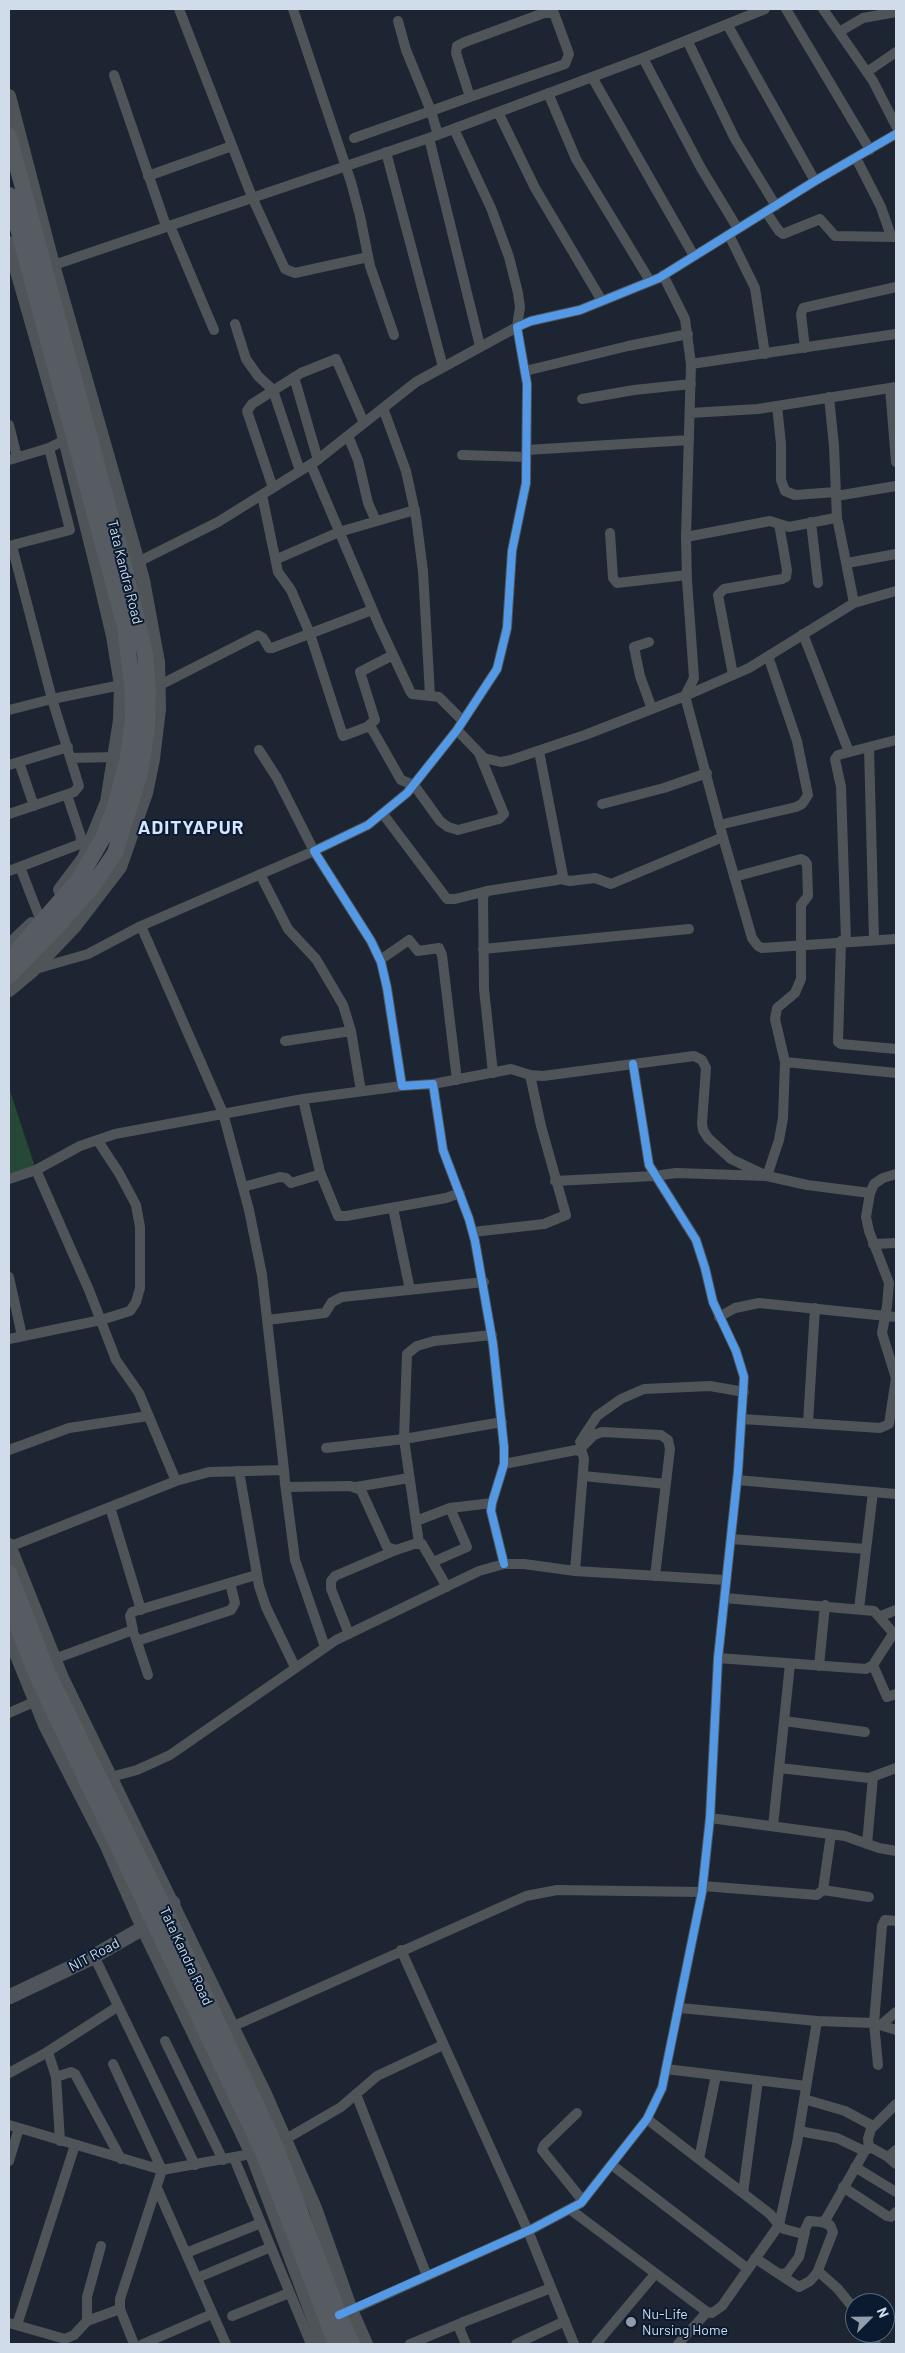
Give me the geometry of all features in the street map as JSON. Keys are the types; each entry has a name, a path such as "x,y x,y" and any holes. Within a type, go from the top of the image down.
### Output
{"main road":[{"name":"Tata Kandra Road","path":"9,136 70,437 125,569 127,684 133,721 128,755 111,805 104,836 79,879 10,969"},
{"name":"Tata Kandra Road","path":"9,195 36,271 125,569 145,654 148,689 147,729 140,773 116,853 91,888 10,969"},
{"name":"Tata Kandra Road","path":"14,1576 49,1661 169,1906 259,2096 269,2148 336,2344"},
{"name":"Tata Kandra Road","path":"9,1605 38,1678 147,1924 269,2148 345,2313 352,2344"},
{"name":"NIT Road","path":"9,1996 94,1956 147,1924 169,1906"}],"street":[{"path":"179,9 252,197 287,272 295,273 368,257"},
{"path":"293,9 356,198 368,257 394,336"},
{"path":"36,271 454,129 643,58 765,9"},
{"path":"786,9 870,150"},
{"path":"824,9 866,72 896,126"},
{"path":"354,138 565,64 568,54 553,11 457,46 456,53 470,97"},
{"path":"839,32 863,18 896,12"},
{"path":"398,21 406,50 431,112 433,136 480,346"},
{"path":"727,24 815,181"},
{"path":"687,40 735,139 776,206"},
{"path":"866,72 896,52"},
{"path":"643,58 701,168 738,230"},
{"path":"114,75 148,176 214,330"},
{"path":"592,77 694,256"},
{"path":"548,93 576,159 650,281"},
{"path":"9,96 36,271"},
{"path":"498,112 535,188 602,301"},
{"path":"10,969 32,970 88,954 141,926 344,838 382,814 414,785 460,725 497,669 507,628 512,551 526,483 525,371 517,327 520,307 509,257 491,208 454,129"},
{"path":"9,990 32,970 74,927 120,867 146,793 154,751 158,709 158,662 125,569 218,522 262,495 314,462 416,382 480,346 531,321 580,310 664,275 815,181 895,138"},
{"path":"148,176 232,146"},
{"path":"386,152 443,367"},
{"path":"766,212 783,234 820,219 835,236 894,237 882,207 856,158"},
{"path":"728,235 755,288 765,354"},
{"path":"9,243 36,271"},
{"path":"664,275 685,319 692,364 686,538 694,678 685,696 719,825 752,938 758,946 768,948 844,941 896,939"},
{"path":"805,348 801,314 803,308 896,286"},
{"path":"235,324 246,359 258,376 273,390 300,471"},
{"path":"525,371 688,334"},
{"path":"692,364 896,334"},
{"path":"273,488 248,409 273,390 311,368 336,360 364,423"},
{"path":"294,378 314,462 339,532 393,656 412,694 430,695 444,700 479,753 503,811 503,817 467,829 448,827 440,821 414,785 401,780 375,731 367,727"},
{"path":"582,399 634,390 691,384"},
{"path":"690,413 777,406 893,388 896,462"},
{"path":"829,398 837,519 854,603"},
{"path":"777,406 781,444 780,470 785,491 794,495 836,494 896,486"},
{"path":"383,408 406,472 415,510 422,562 430,695"},
{"path":"9,425 13,459 49,448 70,437 113,636 127,684 120,720 111,805 84,858 39,916 9,946"},
{"path":"348,436 358,460 368,504 376,521"},
{"path":"462,455 526,454 689,440"},
{"path":"49,448 70,530"},
{"path":"262,495 278,572 291,590 310,634 342,734 346,736 367,727 375,720 360,672 393,656"},
{"path":"276,559 339,532 415,510"},
{"path":"686,538 770,521 789,527 832,517 837,519"},
{"path":"811,522 818,584"},
{"path":"732,675 718,595 724,589 786,577 787,570 780,524"},
{"path":"9,814 67,795 74,792 79,786 52,699 11,546 70,530 90,536"},
{"path":"610,533 613,578 616,582 687,575"},
{"path":"847,563 896,554"},
{"path":"479,753 492,761 501,762 539,751 652,709 732,675 768,656 854,603 896,591"},
{"path":"158,686 258,635 263,638 269,648 272,648 372,610"},
{"path":"803,634 849,752"},
{"path":"649,642 634,646 640,676 652,709"},
{"path":"719,825 796,807 802,804 808,795 797,741 768,656"},
{"path":"9,710 127,684"},
{"path":"896,740 838,755 835,759 841,787 844,941 838,1042 841,1044 896,1049"},
{"path":"34,806 14,764 68,747"},
{"path":"869,747 874,940"},
{"path":"259,750 277,778 314,851 371,941 380,960 387,988 402,1086"},
{"path":"539,751 563,872 560,879"},
{"path":"71,758 115,758"},
{"path":"602,804 664,788 707,774"},
{"path":"9,871 80,844 81,837 67,795"},
{"path":"382,814 447,898 455,899 487,891 560,879 570,881 589,878 611,884 723,837"},
{"path":"734,877 801,859 805,860 808,896 801,905 802,970 798,988 777,1008 775,1019 785,1062 781,1129 767,1176"},
{"path":"20,867 39,916"},
{"path":"260,874 288,929 316,959 343,1005 351,1031 361,1091"},
{"path":"487,891 483,900 484,989 493,1072"},
{"path":"141,926 223,1113 243,1187 262,1275 295,1560 324,1647"},
{"path":"483,950 689,929"},
{"path":"380,960 409,940 418,951 439,948 442,955 457,1080"},
{"path":"286,1041 351,1031"},
{"path":"9,1179 36,1170 80,1146 114,1134 223,1113 303,1099 402,1086 433,1084 516,1069 530,1075 543,1076 684,1056 694,1056 702,1060 706,1068 702,1123 703,1130 708,1138 731,1158 767,1176"},
{"path":"785,1062 896,1073"},
{"path":"366,2344 345,2313 528,2231 571,2210 583,2201 647,2119 662,2088 680,2008 702,1889 710,1818 718,1658 744,1392 741,1363 713,1302 696,1240 654,1176 646,1153 633,1064"},
{"path":"473,1232 544,1224 564,1217 566,1212 555,1182 530,1075"},
{"path":"433,1084 440,1140 473,1232 484,1282 492,1335 502,1422 504,1464 492,1503 492,1521 504,1564"},
{"path":"303,1099 312,1146 338,1216 393,1208 446,1198 460,1193"},
{"path":"9,1339 101,1320 130,1311 136,1302 140,1288 140,1227 130,1192 98,1141"},
{"path":"36,1170 101,1320 116,1360 139,1393 176,1481"},
{"path":"555,1182 654,1176 676,1172 767,1176 807,1185 870,1193"},
{"path":"243,1187 280,1177 286,1178 291,1183 321,1174"},
{"path":"742,1419 885,1427 891,1418 896,1388 894,1371 883,1340 891,1316 892,1283 873,1244 866,1217 870,1193 874,1184 883,1178 896,1174"},
{"path":"393,1208 410,1290"},
{"path":"873,1244 896,1243"},
{"path":"9,1277 22,1336"},
{"path":"267,1320 324,1313 332,1302 342,1297 484,1282"},
{"path":"719,1317 736,1308 759,1303 891,1316"},
{"path":"808,1424 815,1308"},
{"path":"419,1543 404,1439 406,1360 411,1350 434,1341 492,1335"},
{"path":"577,1450 596,1416 621,1399 644,1389 710,1386 744,1392"},
{"path":"9,1450 69,1428 148,1416"},
{"path":"326,1448 404,1439 502,1422"},
{"path":"504,1464 577,1450 599,1433 661,1434 668,1440 670,1449 655,1576"},
{"path":"575,1571 584,1455 577,1450"},
{"path":"14,1576 9,1546 176,1481 209,1472 284,1470"},
{"path":"239,1471 256,1575 266,1607 295,1668"},
{"path":"583,1476 666,1484"},
{"path":"285,1484 292,1487 356,1487 409,1478"},
{"path":"736,1480 896,1494"},
{"path":"356,1487 365,1495 384,1544 390,1550 396,1550"},
{"path":"859,1609 873,1492"},
{"path":"416,1522 450,1508 492,1503"},
{"path":"110,1507 141,1610"},
{"path":"433,1562 467,1547 450,1508"},
{"path":"730,1539 866,1549"},
{"path":"349,1634 331,1589 330,1580 335,1576 396,1550 419,1543 424,1546 446,1587"},
{"path":"111,1777 137,1770 170,1756 324,1647 479,1571 504,1564 524,1564 575,1571 726,1580"},
{"path":"148,1675 133,1630 130,1614 256,1575"},
{"path":"137,1641 231,1610 235,1604 230,1583"},
{"path":"718,1658 862,1670 873,1665 894,1635 881,1616 874,1611 825,1605 725,1598"},
{"path":"819,1666 825,1605"},
{"path":"881,1616 896,1610"},
{"path":"133,1630 49,1661 62,1678 111,1777 169,1906"},
{"path":"9,1636 45,1725 147,1924"},
{"path":"772,1826 790,1664"},
{"path":"873,1665 887,1697 896,1694"},
{"path":"9,1713 36,1701"},
{"path":"784,1721 865,1732"},
{"path":"779,1768 872,1777 896,1768"},
{"path":"867,1844 872,1777"},
{"path":"710,1818 831,1834 896,1851"},
{"path":"227,2030 400,1950 526,1896 541,1892 557,1890 702,1889 813,1895 821,1893 831,1834"},
{"path":"823,1890 869,1897"},
{"path":"878,2065 883,1923 885,1920 896,1920"},
{"path":"400,1950 528,2231 574,2344"},
{"path":"94,1956 195,2165"},
{"path":"9,2073 48,2052 117,2007"},
{"path":"680,2008 816,2021 878,2024 896,2030"},
{"path":"878,2024 896,2012"},
{"path":"571,2210 707,2312 712,2312 722,2306 779,2225 799,2131 816,2021"},
{"path":"165,2041 229,2159 261,2223 311,2344"},
{"path":"9,2125 162,2170 229,2159 269,2148 341,2107 377,2076 444,2045"},
{"path":"48,2052 56,2077 60,2141"},
{"path":"113,2064 162,2170 120,2299 120,2308 134,2344"},
{"path":"666,2069 806,2086"},
{"path":"56,2077 71,2072 75,2074 121,2159"},
{"path":"699,2159 716,2075"},
{"path":"743,2193 758,2080"},
{"path":"356,2094 427,2276"},
{"path":"804,2099 845,2111 874,2126"},
{"path":"822,2222 866,2150 869,2134 874,2126 896,2104"},
{"path":"577,2113 542,2150 583,2201"},
{"path":"647,2119 770,2214 779,2225 800,2234 805,2232"},
{"path":"9,2161 19,2128"},
{"path":"799,2131 837,2138 888,2157 896,2164"},
{"path":"75,2145 13,2324 42,2339 70,2338 87,2322 120,2308"},
{"path":"269,2148 323,2344"},
{"path":"888,2157 896,2150"},
{"path":"612,2165 748,2269"},
{"path":"855,2167 896,2192"},
{"path":"844,2187 887,2216 891,2217 896,2212"},
{"path":"157,2188 226,2344"},
{"path":"755,2258 799,2288 810,2281 818,2270 834,2232 830,2225 809,2221 796,2264 787,2273 779,2274"},
{"path":"186,2254 261,2223"},
{"path":"87,2322 88,2297 101,2246"},
{"path":"197,2278 271,2247"},
{"path":"818,2270 845,2297"},
{"path":"596,2344 655,2274"},
{"path":"410,2344 551,2288"},
{"path":"232,2316 290,2293"},
{"path":"678,2344 707,2312"},
{"path":"143,2344 212,2314"},
{"path":"516,2344 565,2321"},
{"path":"461,2323 460,2330 466,2344"}],"green space":[{"path":"9,1088 36,1170 9,1179"}],"cycle path":[{"path":"504,1564 491,1511 504,1464 504,1447 493,1344 475,1241 469,1219 443,1150 433,1084 402,1086 387,988 381,962 371,941 314,851 368,825 407,793 457,730 497,669 507,628 512,551 526,483 527,384 517,327 531,321 580,310 659,278 815,181 896,134"},
{"path":"339,2315 532,2229 581,2203 647,2119 662,2088 702,1892 710,1818 718,1658 738,1471 744,1377 736,1351 713,1302 696,1240 649,1165 633,1064"}],"place":[{"name":"Nu-Life Nursing Home","path":"631,2322"}],"district":[{"name":"ADITYAPUR","path":"191,828"}]}
